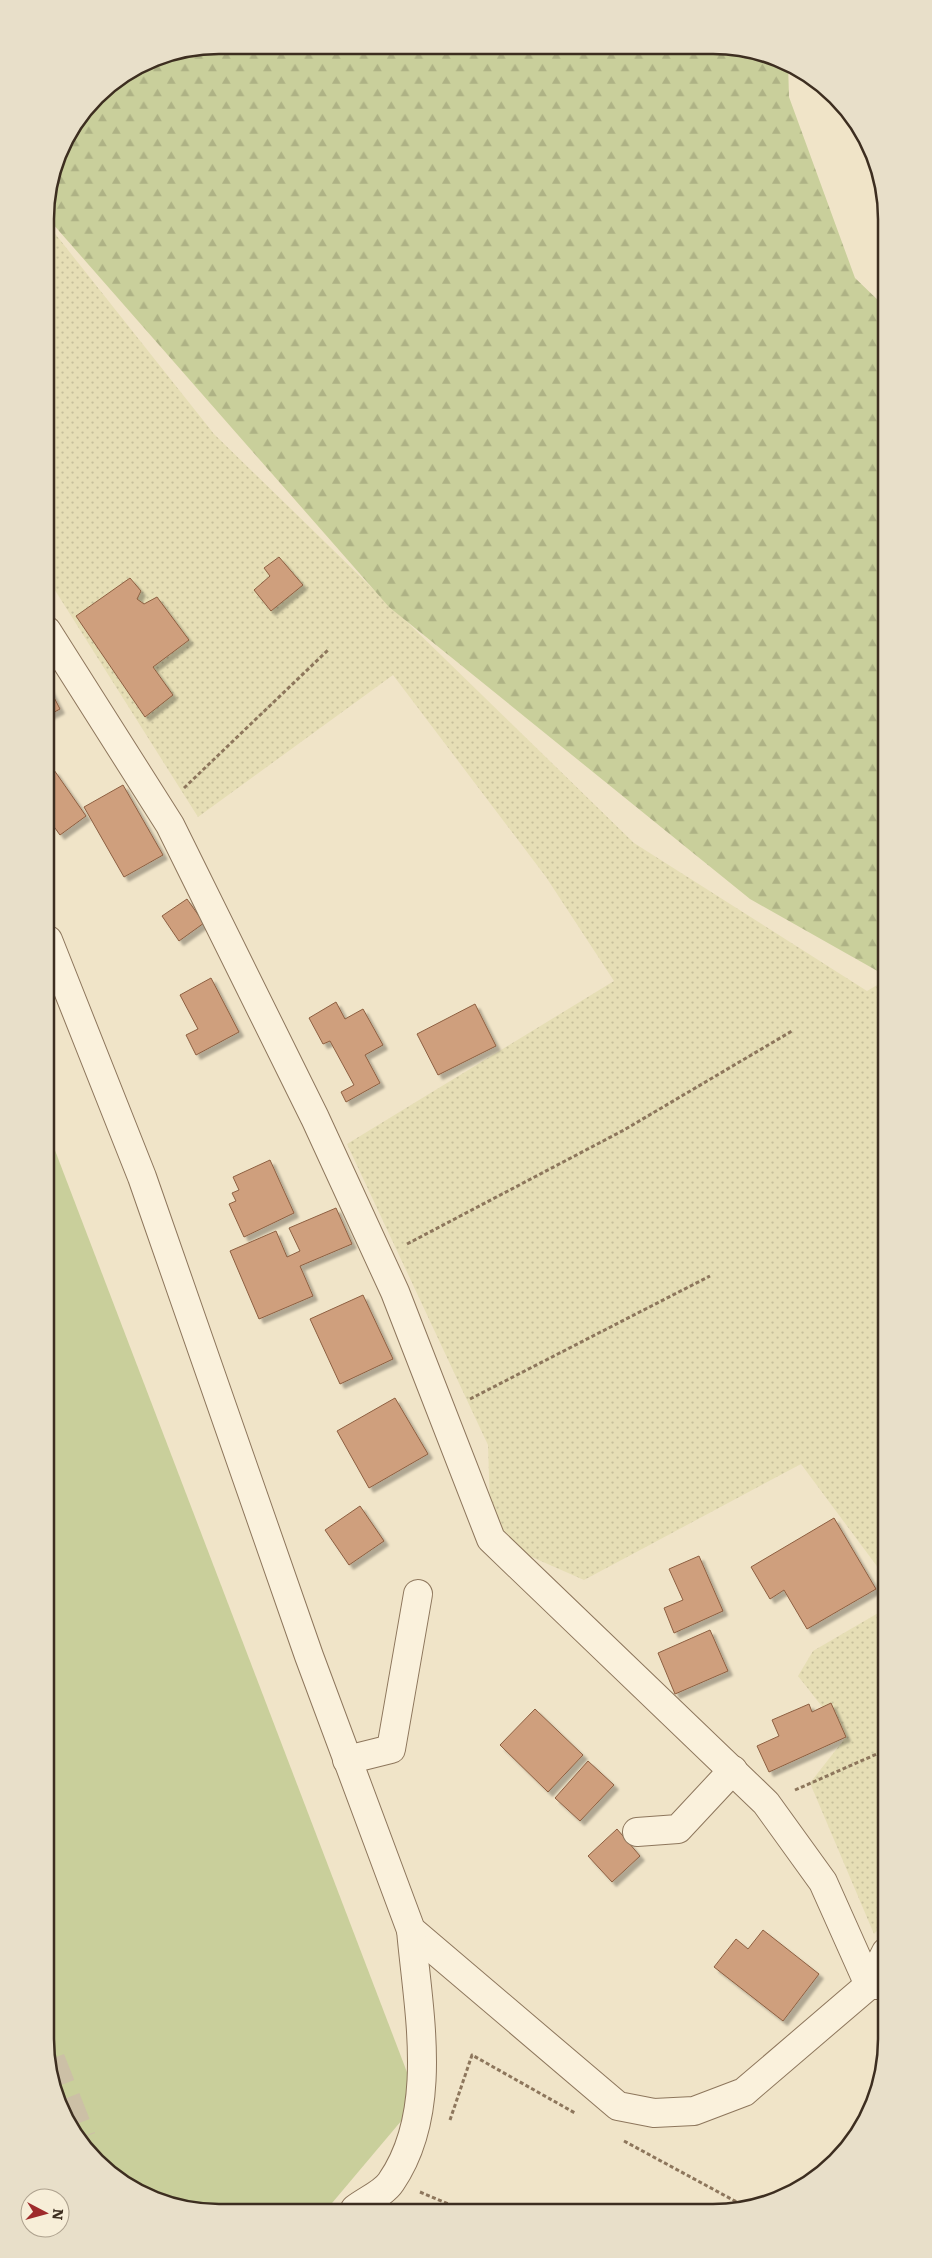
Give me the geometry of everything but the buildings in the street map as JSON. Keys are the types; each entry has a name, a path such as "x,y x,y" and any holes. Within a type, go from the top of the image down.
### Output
{"street":[{"path":"54,642 170,825 315,1118 380,1258 491,1539 766,1803 823,1882 878,1985 744,2092 694,2112 654,2113 618,2106 411,1930"},
{"path":"54,955 142,1177 347,1760 411,1930 423,2069 413,2138 390,2183 362,2204"},
{"path":"347,1760 391,1749 418,1594"},
{"path":"637,1832 678,1829 733,1770"}],"path":[{"path":"161,810 328,650"},
{"path":"380,1258 624,1130 792,1031"},
{"path":"442,1414 710,1276"},
{"path":"766,1803 878,1754"},
{"path":"447,2128 472,2055 582,2117"},
{"path":"616,2136 738,2202"},
{"path":"417,2191 448,2204"}],"shaded area":[{"path":"54,232 214,434 634,843 867,991 878,985 878,1568 801,1464 584,1580 491,1539 488,1445 347,1144 614,981 546,877 393,675 198,817 54,589"},
{"path":"878,1613 878,1930 874,1934 810,1783 846,1737 798,1676 813,1651"}],"green space":[{"path":"208,54 724,54 746,57 788,72 789,97 855,278 878,300 878,971 750,899 389,607 54,225 54,208 59,176 76,136 88,118 118,88 146,71 176,59"},
{"path":"54,1148 418,2101 331,2204 197,2203 166,2195 136,2182 102,2156 76,2122 66,2102 59,2082 55,2061 54,2039"}],"tunnel":[{"path":"58,2077 75,2119"}]}
